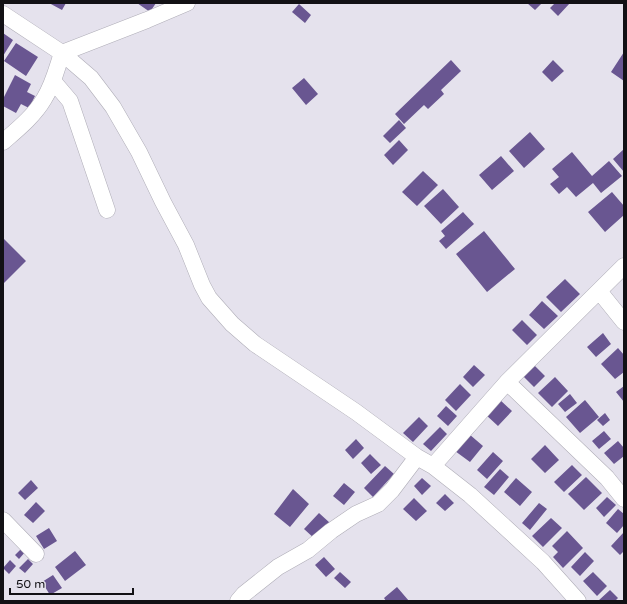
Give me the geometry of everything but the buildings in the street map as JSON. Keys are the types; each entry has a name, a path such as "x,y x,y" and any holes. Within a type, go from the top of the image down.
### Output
{"street":[{"path":"62,53 140,23 186,3"},
{"path":"3,14 62,53 91,78 114,107 139,152 186,245 202,285 209,298 224,315 255,344 356,412 417,457 433,466 470,495 543,562 578,601"},
{"path":"4,140 20,128 44,100 53,81 62,53"},
{"path":"53,81 70,101 107,210"},
{"path":"433,466 507,382 624,266"},
{"path":"600,291 624,322"},
{"path":"507,382 607,478 624,499"},
{"path":"238,601 244,594 278,567 308,550 356,514 378,504 392,490 417,457"},
{"path":"3,520 36,554"}]}
